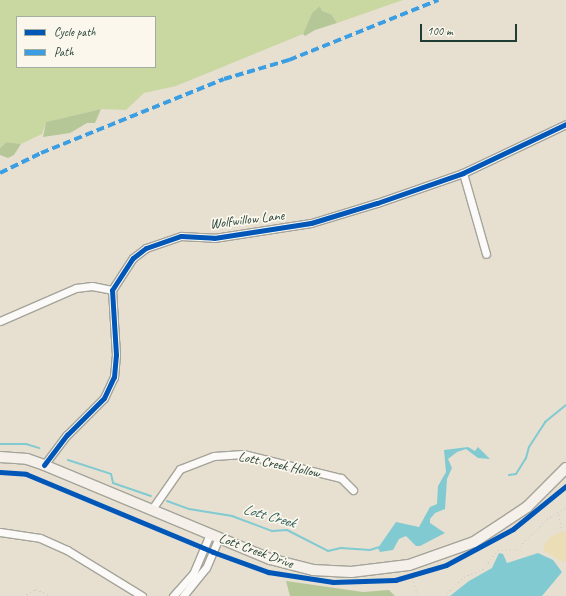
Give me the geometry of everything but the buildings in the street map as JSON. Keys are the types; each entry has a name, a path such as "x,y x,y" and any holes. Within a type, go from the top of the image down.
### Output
{"street":[{"name":"Wolfwillow Lane","path":"112,290 133,258 161,241 181,236 214,238 311,223 463,173 566,124"},
{"path":"463,173 486,254"},
{"path":"0,321 76,288 92,286 112,290 116,355 114,377 104,398 67,435 44,465"},
{"name":"Lott Creek Hollow","path":"152,509 180,469 214,456 243,454 340,478 353,490"},
{"name":"Lott Creek Drive","path":"0,457 27,459 44,465 270,559 313,570 352,572 409,565 454,551 493,532 527,507 566,468"},
{"path":"0,532 40,538 67,550 142,596"},
{"path":"173,596 193,574 214,535"},
{"path":"183,596 206,568 214,535"}],"path":[{"path":"444,596 464,577 483,569 498,550 511,551 524,543 547,519 566,507"},
{"path":"558,511 562,532"},
{"path":"409,565 418,596"},
{"path":"114,596 123,585"},
{"path":"23,596 36,589 51,596"}],"green space":[{"path":"0,0 403,0 337,23 331,14 322,11 320,6 312,13 303,34 176,86 144,93 126,110 101,109 46,122 42,134 21,144 7,142 0,148"},
{"path":"320,6 322,11 331,14 337,23 315,30 305,36 303,34 312,13"},
{"path":"101,109 95,123 87,123 70,133 43,137 46,122"},
{"path":"7,142 21,144 14,155 8,158 0,155 0,148"},
{"path":"286,581 363,592 389,590 395,596 290,596"}],"sand":[{"path":"566,531 566,561 563,562 544,551 544,545 552,536"}],"water":[{"path":"468,447 475,451 478,447 490,459 478,458 466,449 457,452 448,459 452,468 447,479 445,509 435,513 430,519 430,523 445,533 420,546 416,546 406,536 399,539 393,550 380,552 378,548 396,522 419,527 430,507 437,504 438,486 446,472 444,450"},
{"path":"499,553 503,554 507,563 538,553 553,560 562,572 542,596 450,596 469,581 492,568"}],"waterway":[{"name":"Lott Creek","path":"509,475 516,474 526,458 529,447 545,422 566,405"},
{"path":"0,444 26,444 39,448"},
{"name":"Lott Creek","path":"68,460 111,474 113,483 151,496"},
{"name":"Lott Creek","path":"167,501 189,509 232,516 272,531 287,530 328,551 341,548 370,550 380,547"}],"marked path":[{"path":"0,173 41,153 224,79 289,60 438,0"}],"cycle path":[{"path":"44,465 67,435 104,398 114,377 116,355 112,290 133,258 146,248 181,236 214,238 311,223 377,203 463,173 566,124"},
{"path":"0,472 26,474 213,552 268,572 333,582 395,580 446,565 513,529 566,486"}]}
